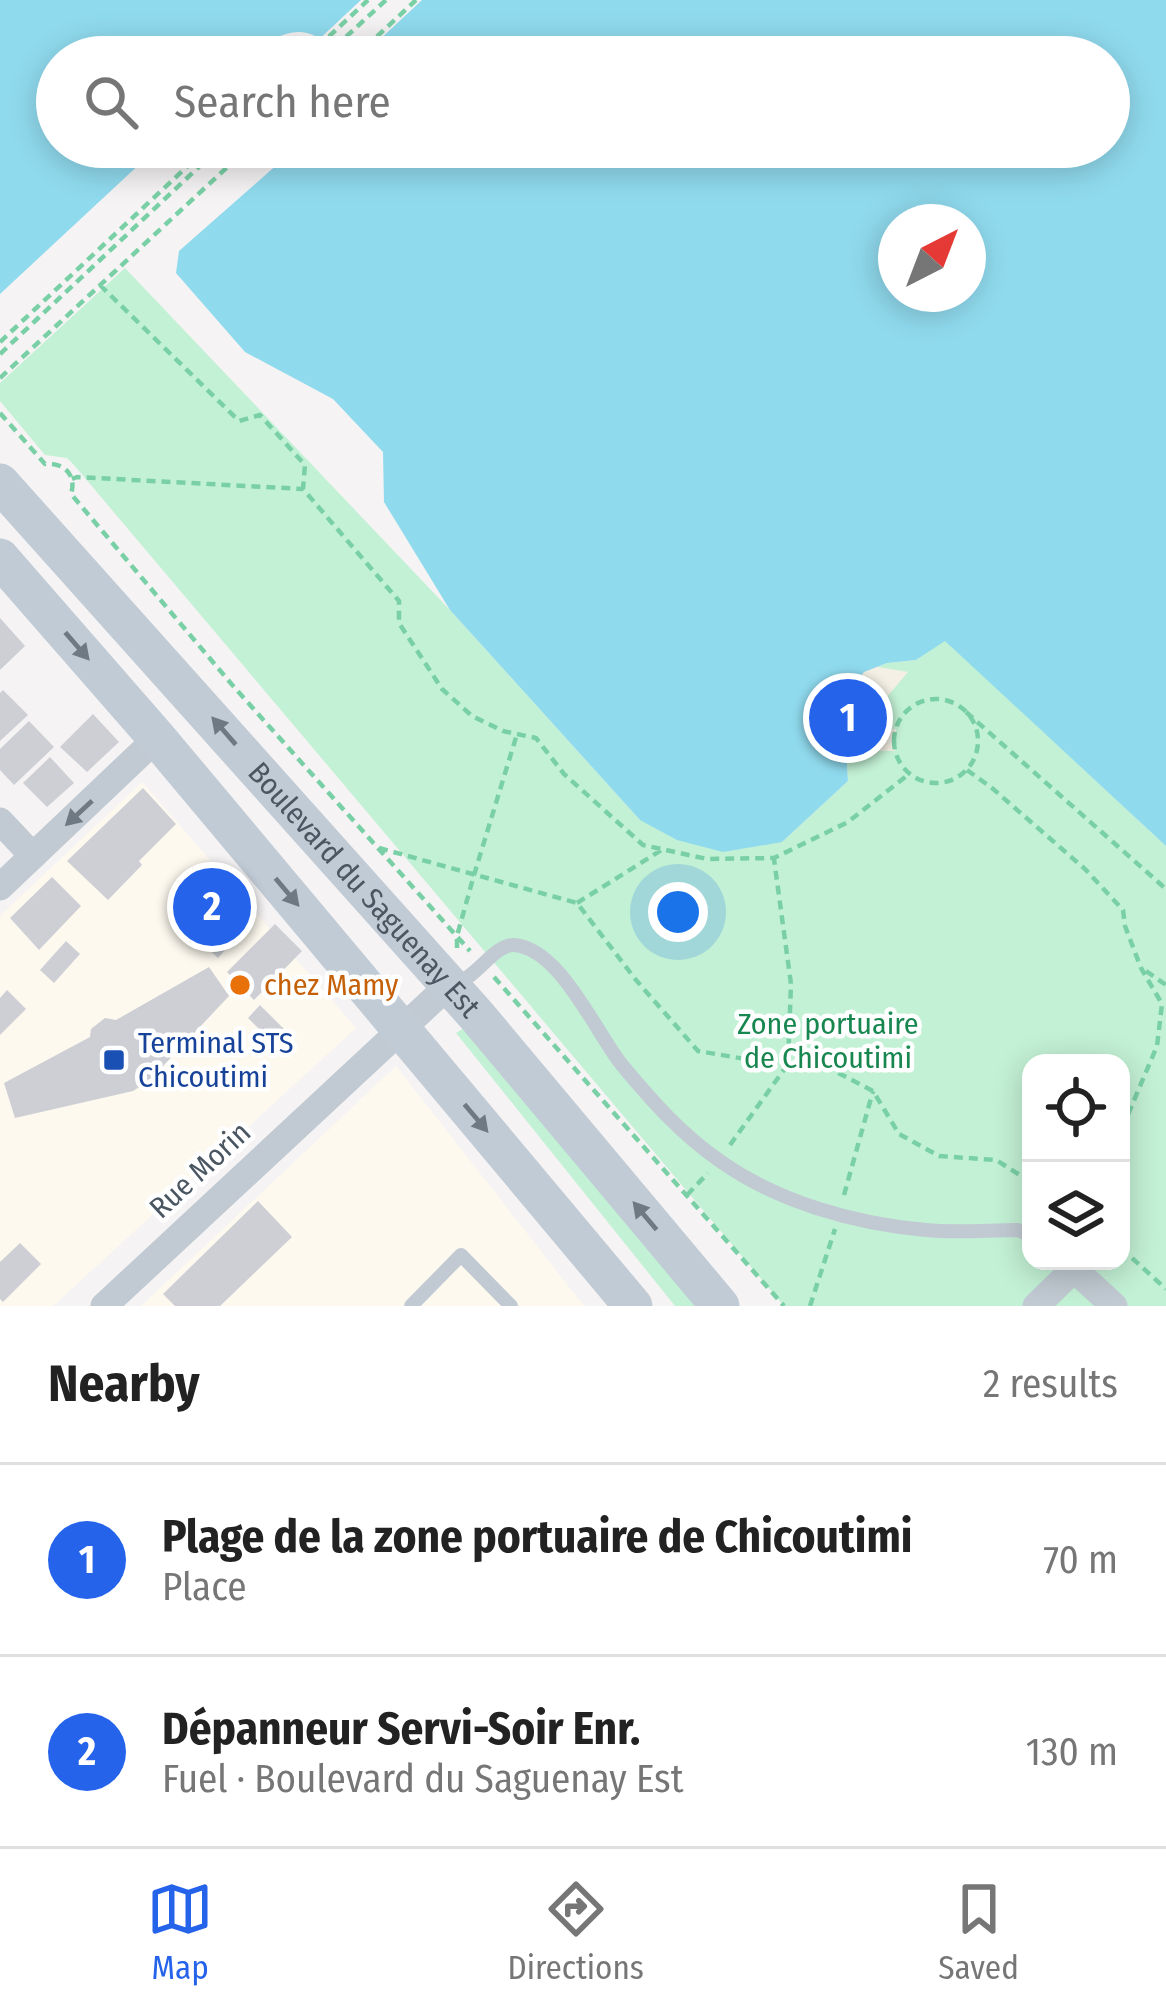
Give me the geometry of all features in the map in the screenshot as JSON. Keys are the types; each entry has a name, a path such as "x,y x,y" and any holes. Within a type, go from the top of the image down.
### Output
{"main road":[{"name":"Boulevard du Saguenay Est","path":"0,483 448,986 720,1306"},
{"name":"Boulevard du Saguenay Est","path":"0,558 633,1306"}],"street":[{"path":"0,887 157,738"},
{"path":"0,821 33,856"},
{"name":"Rue Morin","path":"104,1306 448,986"},
{"path":"1036,1306 1066,1270"},
{"path":"1075,1270 1114,1306"}],"lane":[{"path":"448,986 467,981 503,947 516,945 541,956 584,1005 618,1060 671,1120 719,1161 779,1196 854,1218 927,1231 1022,1231"},
{"path":"411,1306 461,1255 511,1306"}],"path":[{"path":"329,36 368,0"},
{"path":"347,36 386,0"},
{"path":"377,36 416,0"},
{"path":"0,342 186,168"},
{"path":"0,354 198,168"},
{"path":"0,378 226,168"},
{"path":"100,285 239,421 260,415 305,465 303,489 399,602 399,623 442,689 472,716 503,731 536,739 564,774 644,845 707,859 774,859 848,822 909,774"},
{"path":"0,412 45,464 63,466 72,479 71,494 234,687 784,1306"},
{"path":"72,479 303,489"},
{"path":"966,712 977,734 977,748 967,770 957,778 932,783 909,774 895,751 898,724 905,713 928,700 942,700 966,712 1166,889"},
{"path":"458,936 517,734"},
{"path":"967,770 1085,869 1123,910 1141,968 1162,1004 1157,1046 1130,1110"},
{"path":"379,848 577,903 698,1051 823,1065 873,1091 899,1134 938,1156 996,1160 1022,1176"},
{"path":"577,903 663,849"},
{"path":"687,1195 719,1161 788,1064 791,984 774,859"},
{"path":"1141,968 1166,985"},
{"path":"1157,1046 1166,1039"},
{"path":"1130,1256 1166,1289"}],"shaded area":[{"path":"142,782 356,1028 53,1306 0,1306 0,916"},
{"path":"396,1066 584,1306 141,1306"}],"green space":[{"name":"Zone portuaire de Chicoutimi","path":"125,268 450,610 640,820 782,842 848,781 843,701 864,672 916,660 945,640 1166,846 1166,1306 784,1306 74,465 67,458 45,455 0,401 0,383"},
{"path":"464,1028 700,1306 675,1306 456,1033"}],"sand":[{"path":"866,665 908,672 881,704 880,730 896,729 895,751 841,754 815,727"}],"water":[{"path":"0,0 1166,0 1166,846 945,641 916,660 864,672 843,701 848,781 782,842 723,852 677,840 640,820 450,610 384,502 383,452 333,399 245,352 176,273 179,251 273,168 1130,168 1130,36 314,36 296,32 282,36 36,36 36,168 135,168 0,294"}],"pier":[{"path":"361,0 422,0 383,36 323,36"}],"building":[{"path":"0,618 25,646 0,670"},
{"path":"3,690 28,715 0,741 0,693"},
{"path":"93,714 119,742 87,772 60,747"},
{"path":"29,721 54,747 14,785 0,770 0,749"},
{"path":"50,757 74,783 47,807 23,783"},
{"path":"143,788 176,824 108,900 67,861"},
{"path":"221,875 243,897 223,917 240,933 218,958 179,921"},
{"path":"52,877 81,906 39,950 10,918"},
{"path":"275,924 302,951 254,1000 227,972"},
{"path":"66,941 80,954 54,983 40,970"},
{"path":"209,967 229,996 149,1081 133,1091 15,1118 4,1083 90,1037 91,1029 105,1018 116,1020"},
{"path":"7,990 26,1009 0,1035 0,998"},
{"path":"260,1005 285,1030 273,1043 248,1018"},
{"path":"258,1201 292,1237 220,1306 175,1306 163,1294"},
{"path":"20,1243 41,1264 3,1302 0,1262"}],"place":[{"name":"Plage de la zone portuaire de Chicoutimi","path":"848,718"},
{"name":"Dépanneur Servi-Soir Enr.","path":"212,907"},
{"name":"chez Mamy","path":"240,985"},
{"name":"Terminal STS Chicoutimi","path":"114,1060"}]}
